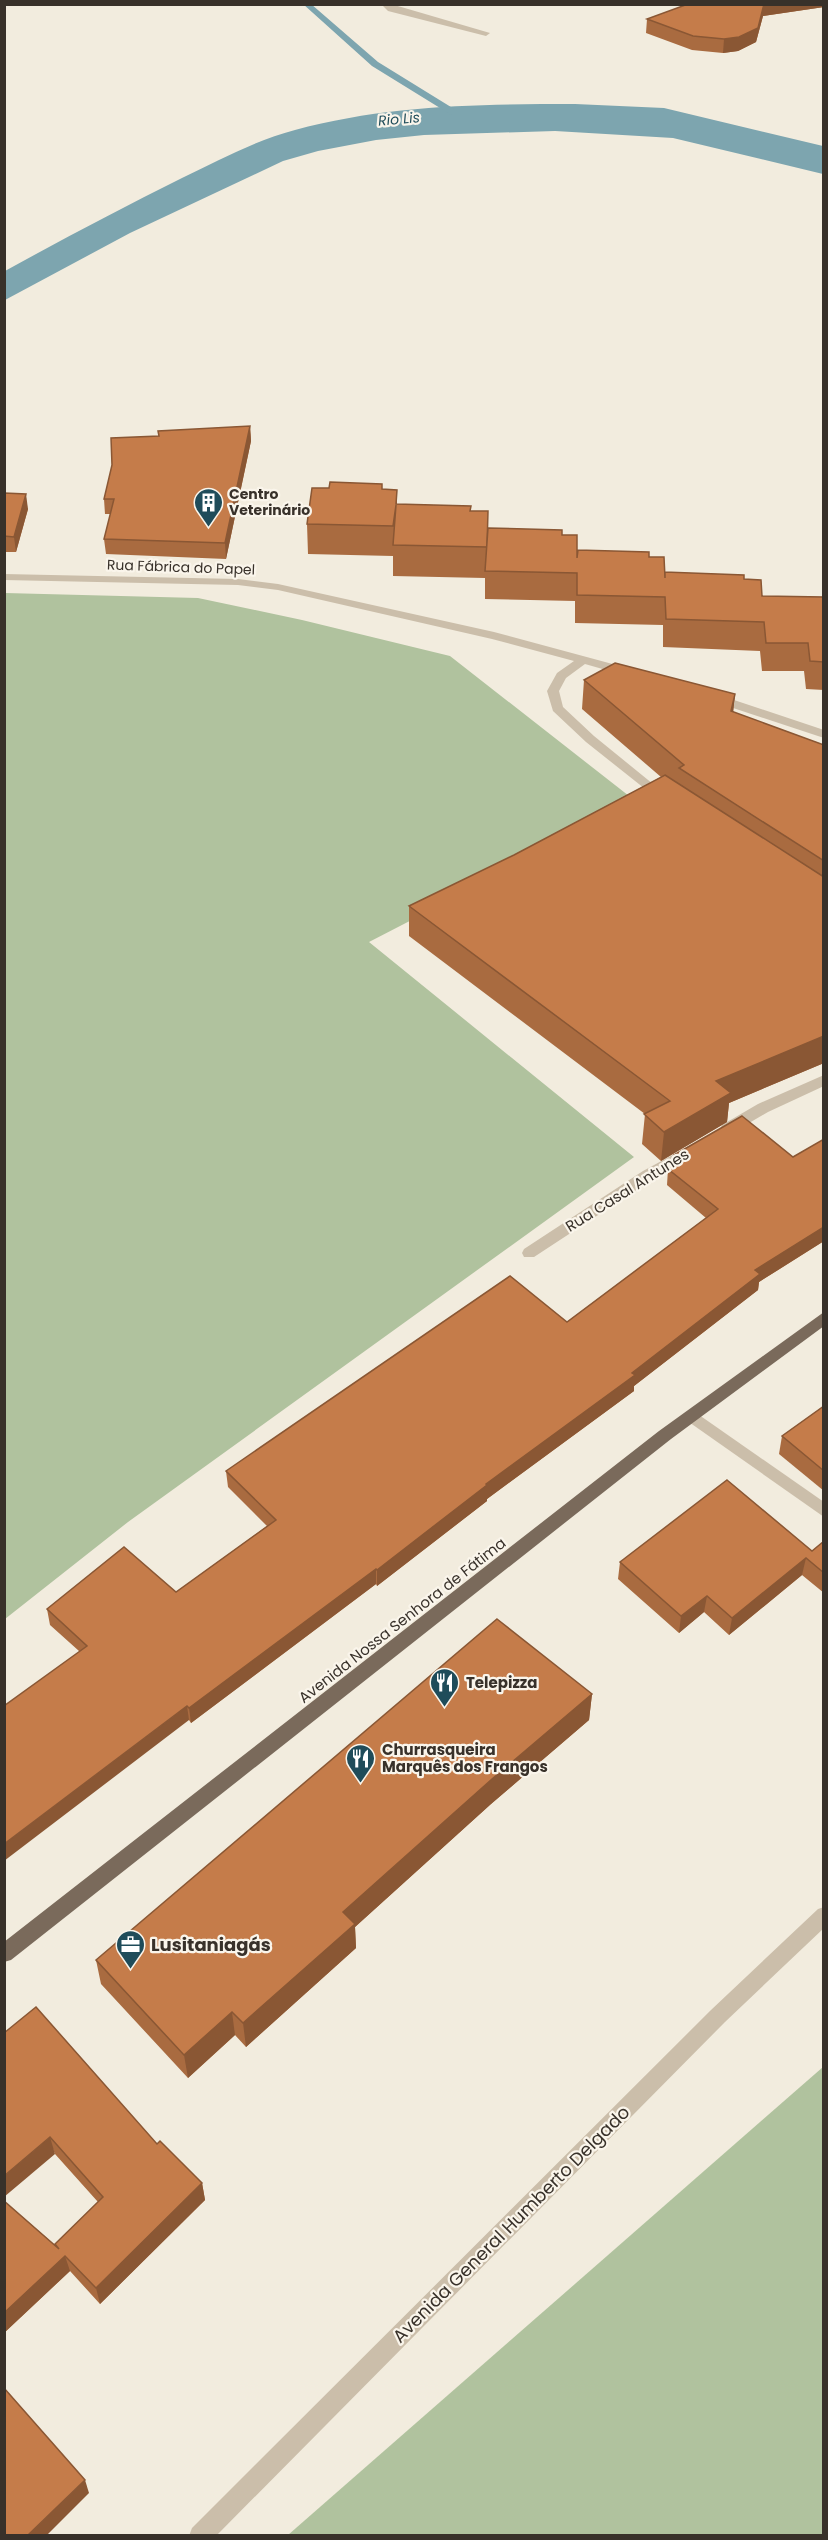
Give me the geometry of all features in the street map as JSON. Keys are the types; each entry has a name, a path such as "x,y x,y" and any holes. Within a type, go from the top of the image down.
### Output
{"main road":[{"name":"Avenida Nossa Senhora de Fátima","path":"4,1954 693,1416 824,1318"}],"street":[{"path":"386,4 391,9 486,33"},
{"name":"Rua Fábrica do Papel","path":"4,577 238,582 278,587 494,636 636,674"},
{"path":"584,660 561,676 552,691 557,708 590,740 677,807"},
{"path":"702,693 824,734"},
{"name":"Rua Casal Antunes","path":"528,1254 648,1174 763,1108 824,1080"},
{"path":"693,1416 824,1510"},
{"name":"Avenida General Humberto Delgado","path":"200,2535 718,2016 824,1915"}],"green space":[{"path":"5,593 198,598 302,620 450,656 638,803 369,942 634,1157 128,1522 5,1619"},
{"path":"823,2067 823,2535 288,2535"}],"water":[{"name":"Rio Lis","path":"575,104 664,108 823,146 823,174 673,138 555,131 424,135 376,140 318,151 283,161 130,233 5,300 5,271 182,178 237,151 280,134 364,115 399,111 469,106"}],"building":[{"path":"688,4 764,4 758,28 739,37 724,39 693,36 647,19"},
{"path":"250,426 225,543 104,539 114,499 104,499 112,465 111,438 159,436 158,431"},
{"path":"330,482 382,484 382,489 397,490 396,504 471,506 470,511 488,511 487,547 393,545 396,505 393,526 307,524 312,488 329,488"},
{"path":"4,493 26,494 14,537 4,536"},
{"path":"488,528 562,530 562,535 577,535 577,558 578,550 649,552 649,557 664,557 665,578 665,572 744,575 744,579 761,580 762,596 824,597 824,662 810,661 808,643 766,643 764,622 666,619 665,597 577,595 577,573 485,571"},
{"path":"615,663 735,694 731,711 824,745 824,861 679,768 684,765 584,680"},
{"path":"665,775 824,877 824,1036 716,1081 731,1093 664,1132 644,1114 670,1101 409,906 514,855"},
{"path":"742,1116 793,1157 824,1139 824,1227 755,1270 760,1274 632,1373 635,1375 486,1484 377,1570 189,1708 187,1706 4,1844 4,1706 87,1646 47,1609 124,1547 176,1592 276,1520 226,1471 510,1276 567,1322 718,1209 668,1169 680,1161 674,1155"},
{"path":"824,1406 824,1471 782,1436"},
{"path":"727,1480 812,1551 824,1541 824,1573 806,1558 732,1618 707,1596 681,1616 620,1562"},
{"path":"497,1619 592,1694 492,1779 343,1912 355,1924 243,2023 232,2012 184,2055 96,1960"},
{"path":"36,2007 157,2144 160,2141 202,2183 96,2288 65,2256 4,2313 4,2201 59,2249 55,2244 103,2197 50,2137 4,2176 4,2033"},
{"path":"4,2388 85,2480 28,2535 4,2535"}],"waterway":[{"path":"306,4 375,64 456,114"}],"place":[{"name":"Centro Veterinário","path":"208,528"},
{"name":"Telepizza","path":"445,1708"},
{"name":"Churrasqueira Marquês dos Frangos","path":"361,1784"},
{"name":"Lusitaniagás","path":"130,1970"}]}
